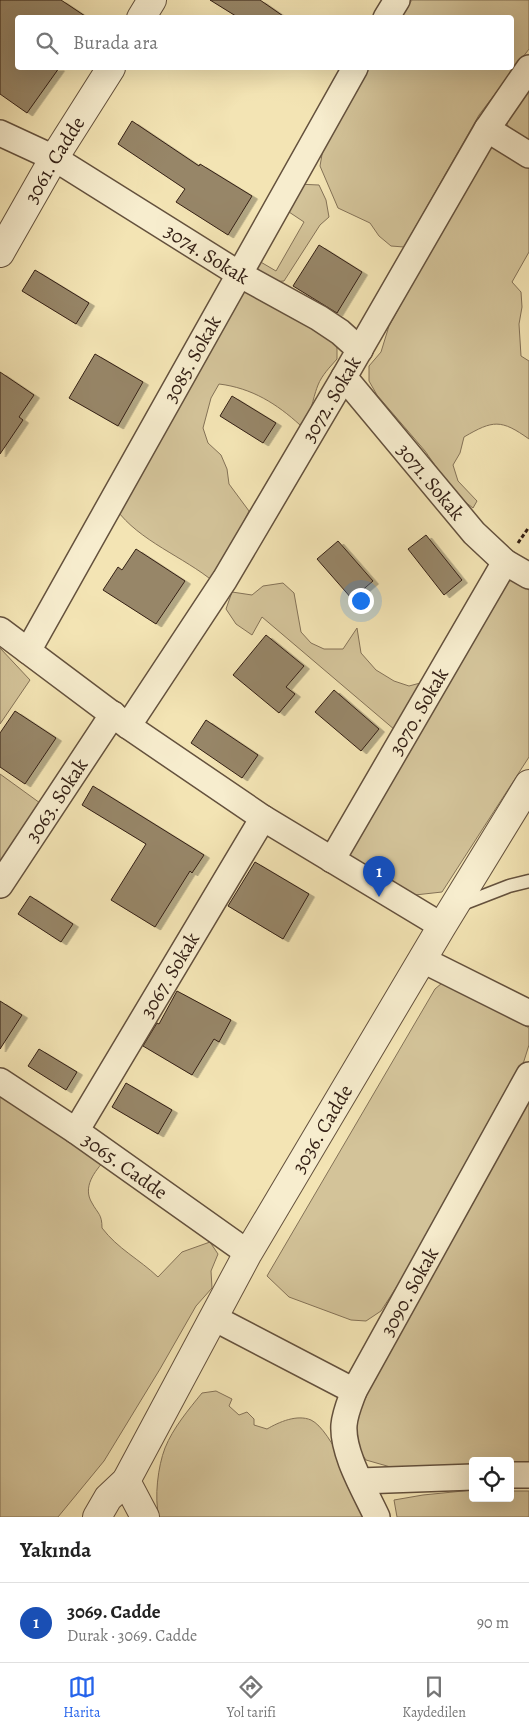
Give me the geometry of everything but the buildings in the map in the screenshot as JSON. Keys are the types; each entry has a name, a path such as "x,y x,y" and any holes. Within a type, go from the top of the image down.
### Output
{"street":[{"path":"143,15 152,0"},
{"path":"388,15 398,0"},
{"name":"3072. Sokak","path":"120,720 225,579 487,129 529,68"},
{"name":"3061. Cadde","path":"0,253 54,158 109,70"},
{"name":"3085. Sokak","path":"28,651 354,70"},
{"path":"487,129 529,155"},
{"name":"3074. Sokak","path":"0,133 54,158 239,274 319,318 340,332 360,350"},
{"name":"3071. Sokak","path":"344,377 456,514 490,550 529,576"},
{"name":"3070. Sokak","path":"332,860 506,562"},
{"path":"0,630 120,720 262,818 332,860 448,917"},
{"name":"3063. Sokak","path":"0,885 120,720"},
{"name":"3036. Cadde","path":"97,1517 108,1498 126,1481 248,1253 448,917 520,813 529,784"},
{"name":"3067. Sokak","path":"76,1131 262,818"},
{"path":"423,960 529,1013"},
{"name":"3090. Sokak","path":"377,1517 351,1462 345,1444 344,1426 347,1409 354,1391 529,1075"},
{"name":"3065. Cadde","path":"0,1081 76,1131 248,1253"},
{"path":"214,1318 354,1391"},
{"path":"514,1475 529,1475"},
{"path":"360,1481 469,1477"},
{"path":"83,1517 126,1481 145,1517"},
{"name":"3036. Cadde","path":"124,1517 126,1481"}],"lane":[{"path":"448,917 487,894 529,881"}],"shaded area":[{"path":"412,0 529,0 529,49 514,69 514,15 401,15"},
{"path":"366,70 513,70 479,115 404,247 391,246 379,236 370,223 338,208 320,166 324,143"},
{"path":"529,87 529,146 511,132 507,120"},
{"path":"490,146 496,147 529,167 529,252 512,282 521,292 522,307 519,324 521,356 529,361 529,439 511,428 497,424 482,427 464,437 460,453 453,465 458,481 477,501 473,508 456,495 425,451 377,395 369,381 369,366 381,352 389,326"},
{"path":"296,184 319,185 326,200 329,217 320,225 284,281 271,282 256,274 259,261 276,271 304,222 283,208"},
{"path":"254,291 337,343 337,359 320,381 310,410 300,425 273,404 242,389 219,384 211,398 203,428 208,443 221,455 227,469 229,484 249,511 214,582 149,540 116,509 238,292"},
{"path":"509,578 529,590 529,757 442,892 415,895 349,855"},
{"path":"283,583 294,593 301,632 311,643 324,649 343,649 357,628 361,653 376,670 394,681 409,686 424,682 395,730 262,617 252,635 236,624 226,609 232,592 252,595 263,586"},
{"path":"0,648 30,680 0,724"},
{"path":"0,774 40,803 0,868"},
{"path":"442,983 453,984 529,1028 529,1045 523,1064 443,1215 381,1311 366,1321 351,1320 289,1297 267,1276 435,989"},
{"path":"0,1091 105,1160 94,1174 88,1191 89,1197 100,1217 102,1228 115,1242 158,1277 182,1252 210,1242 218,1254 211,1271 212,1288 196,1306 104,1461 58,1517 0,1517"},
{"path":"529,1094 529,1462 514,1462 514,1457 469,1457 469,1464 394,1468 366,1460 351,1438 358,1394"},
{"path":"216,1391 232,1399 229,1406 239,1415 247,1412 254,1419 254,1425 267,1429 283,1421 294,1418 306,1418 319,1426 343,1464 367,1517 159,1517 157,1501 159,1473 168,1441 202,1393"},
{"path":"469,1490 469,1502 514,1502 514,1491 529,1491 529,1517 397,1517 394,1500"}],"place":[{"name":"3069. Cadde","path":"379,897"}]}
